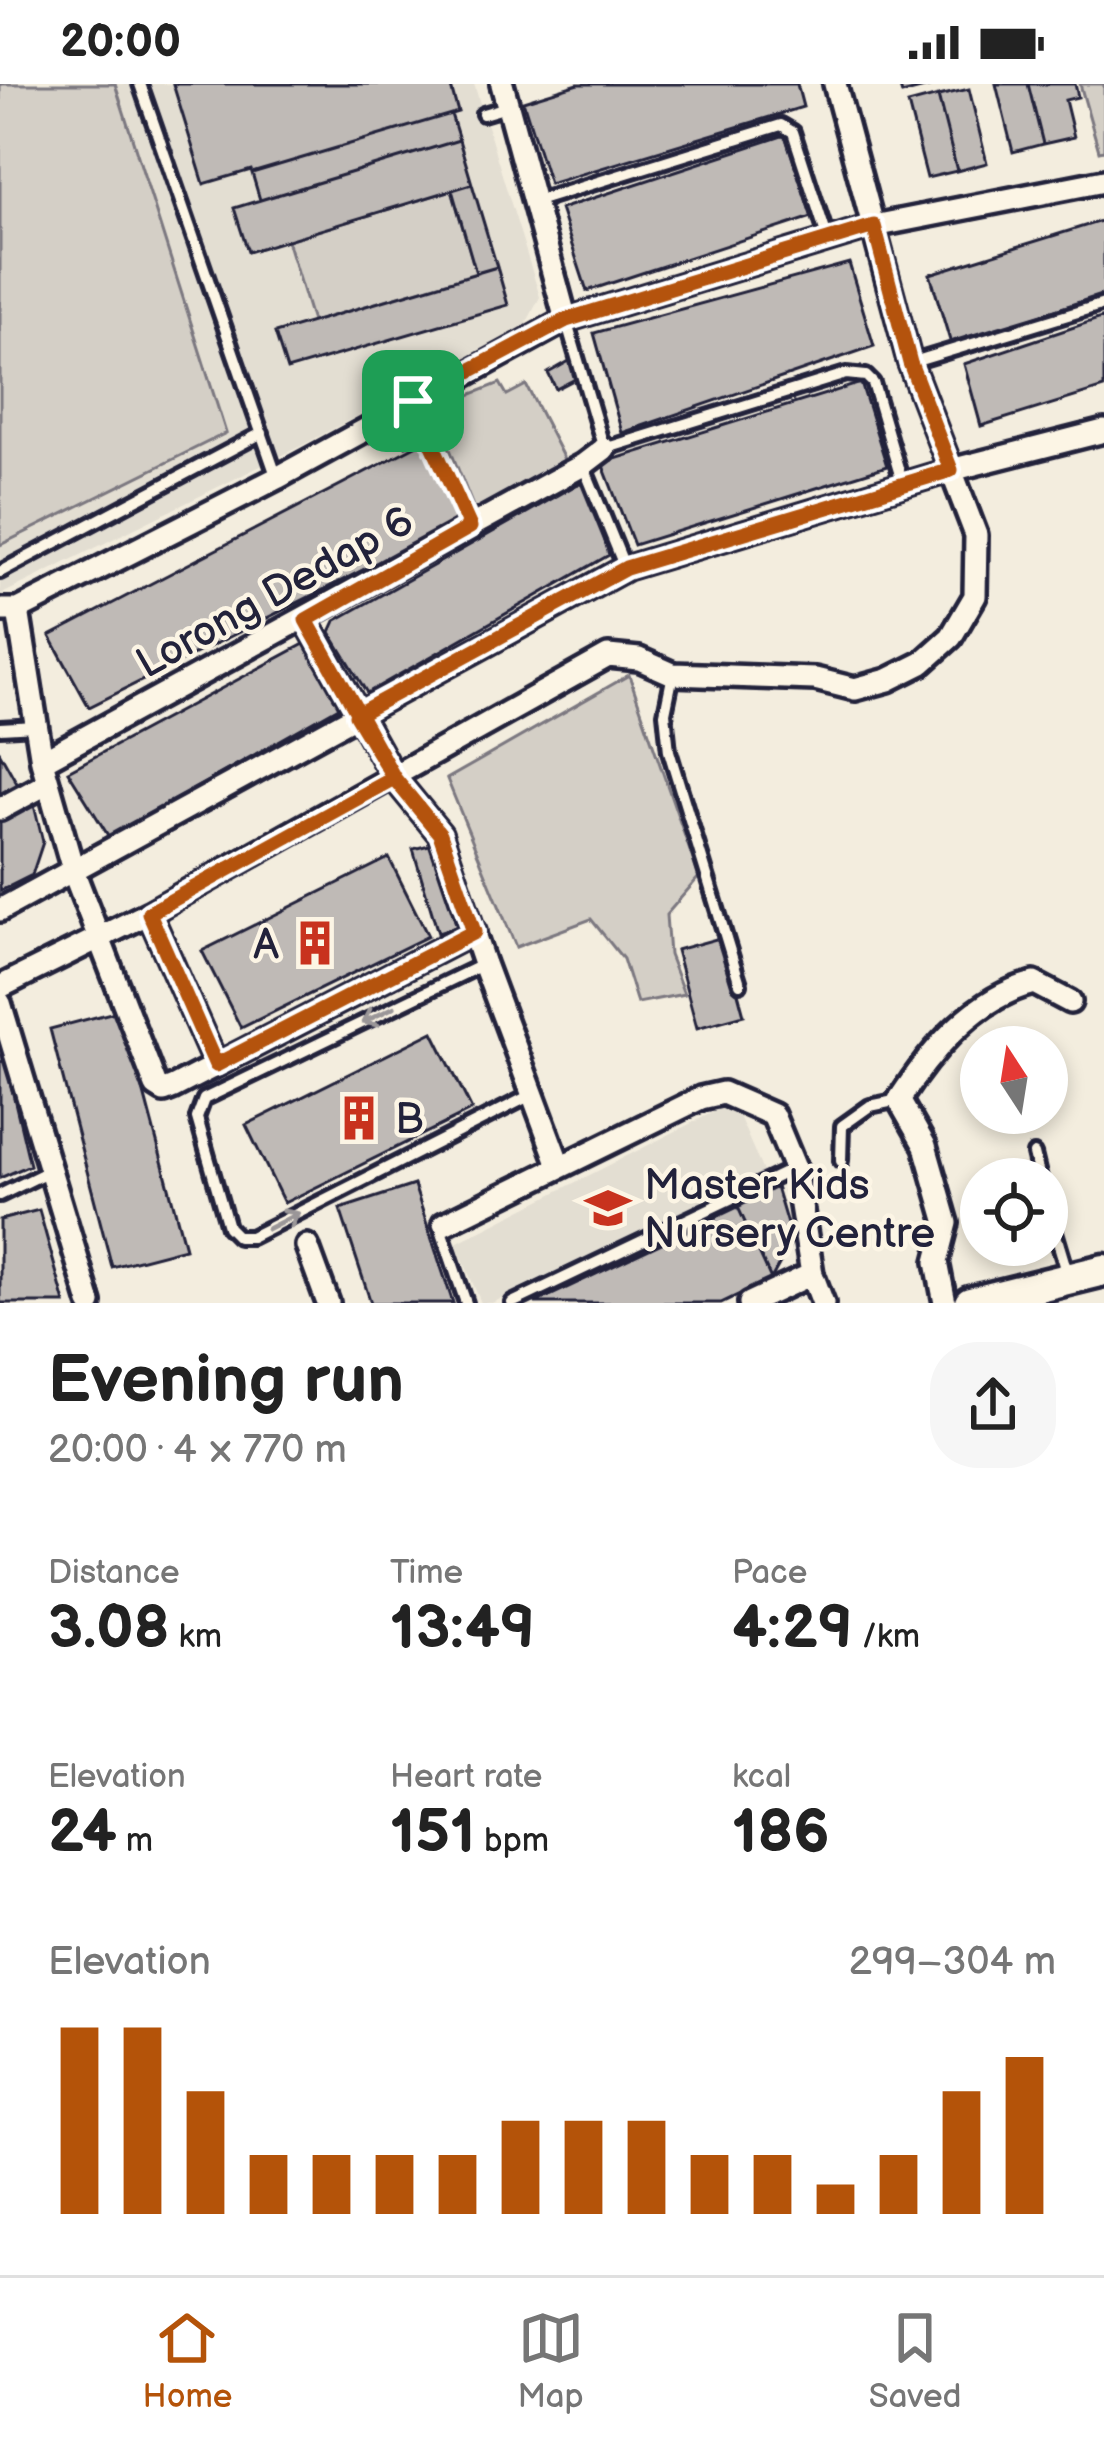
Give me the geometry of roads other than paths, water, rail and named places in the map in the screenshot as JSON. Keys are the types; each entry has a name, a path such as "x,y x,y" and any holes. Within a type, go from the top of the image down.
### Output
{"main road":[{"path":"970,1303 1104,1270"}],"street":[{"path":"502,84 566,320"},
{"path":"0,987 149,913 608,656 639,659 673,674 815,679 855,688 888,680 922,663 951,637 975,596 976,535 910,363 835,84"},
{"path":"474,932 174,1087 164,1091 155,1086 74,872 45,772 9,610 277,478 566,320 874,226 1104,181"},
{"path":"0,910 626,568 951,470 1104,431"},
{"name":"Lorong Dedap 6","path":"0,809 45,772 604,449"},
{"path":"306,620 394,778 440,834 560,1165"},
{"path":"149,913 216,1065"},
{"path":"946,1303 937,1262 947,1223 925,1146 899,1100 920,1066 974,1011 1007,989 1034,983 1070,1002"},
{"path":"0,1003 90,1303"},
{"path":"444,1224 701,1098 723,1094 772,1115 795,1168 812,1274 824,1303"},
{"path":"307,1246 328,1303"},
{"path":"750,1303 812,1274"}],"lane":[{"path":"140,84 277,478"},
{"path":"484,114 507,107"},
{"path":"531,203 781,125 793,132 828,240"},
{"path":"910,363 1104,304"},
{"path":"566,320 604,449 846,374 866,376 873,383 903,485"},
{"path":"413,401 470,527"},
{"path":"0,572 262,433"},
{"path":"583,465 626,568"},
{"path":"673,674 665,713 669,751 740,985"},
{"path":"0,728 37,726"},
{"path":"484,964 204,1099 197,1118 228,1226 238,1237 251,1237 533,1094"},
{"path":"841,1160 842,1126 870,1106 899,1100"},
{"path":"1034,1154 1035,1158"},
{"path":"512,1303 795,1168"},
{"path":"0,1195 51,1170"},
{"path":"444,1224 442,1233 466,1303"},
{"path":"1065,1266 1069,1279"}],"place":[{"name":"A","path":"315,943"},
{"name":"B","path":"359,1118"},
{"name":"Master Kids Nursery Centre","path":"608,1208"}]}
